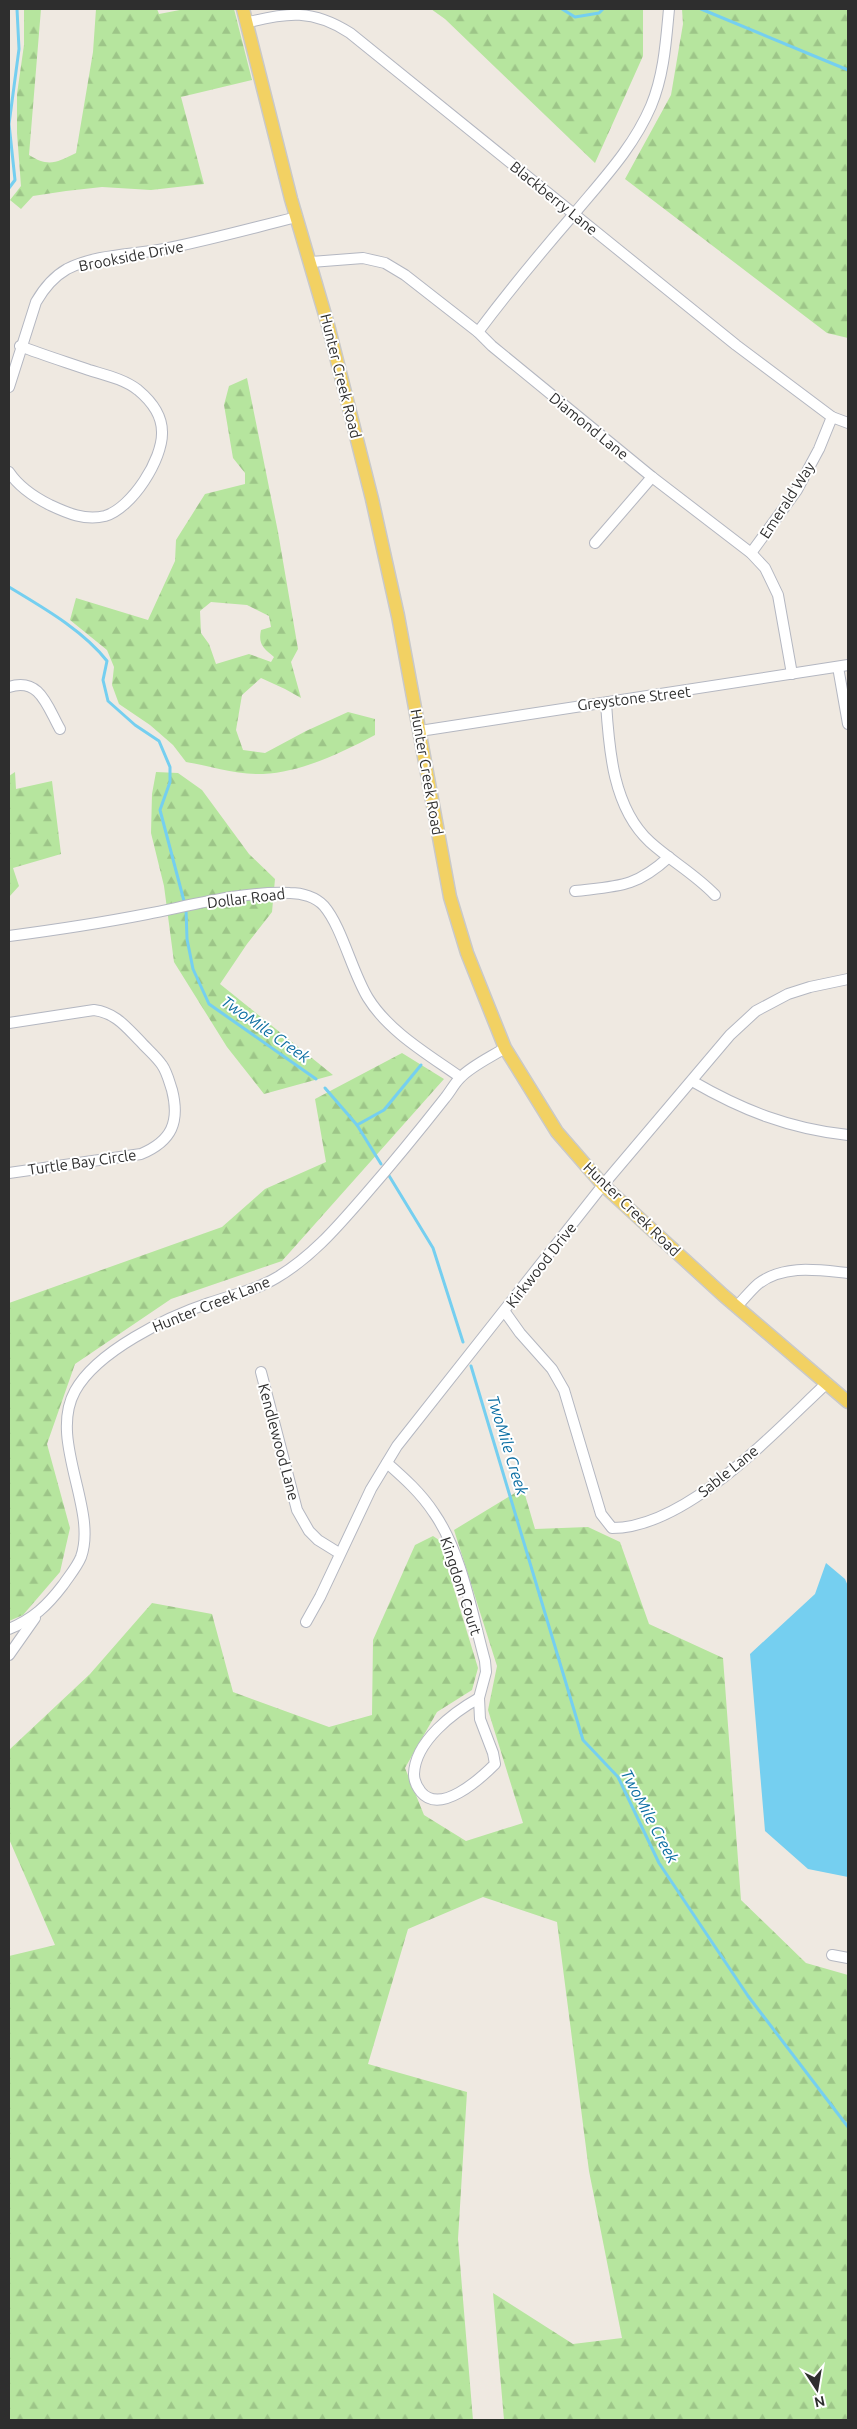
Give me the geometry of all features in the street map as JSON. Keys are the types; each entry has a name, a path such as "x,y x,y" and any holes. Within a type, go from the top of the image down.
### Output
{"main road":[{"name":"Hunter Creek Road","path":"243,9 372,499 420,731 450,897 467,953 505,1048 557,1132 604,1185 737,1306 848,1402"}],"street":[{"path":"478,332 573,214 600,185 636,136 652,104 666,47 669,9"},
{"name":"Blackberry Lane","path":"246,23 293,13 317,17 340,26 369,47 736,345 832,417 848,423"},
{"name":"Brookside Drive","path":"9,387 20,346 36,302 42,291 58,274 69,268 102,258 208,240 297,217"},
{"name":"Diamond Lane","path":"311,262 363,258 385,263 405,275 478,332 492,346 652,477 751,554 764,568 778,595 792,674"},
{"path":"9,472 28,493 60,510 82,517 106,516 126,503 141,485 158,454 162,442 161,425 155,408 133,387 118,379 20,346"},
{"name":"Emerald Way","path":"751,554 797,490 819,449 832,417"},
{"path":"595,543 652,477"},
{"path":"843,666 848,724"},
{"name":"Greystone Street","path":"420,731 843,666"},
{"path":"9,687 28,685 37,690 60,729"},
{"path":"606,703 611,756 622,801 640,832 699,879 714,896"},
{"path":"575,891 629,884 650,874 669,857"},
{"name":"Dollar Road","path":"9,936 89,925 254,895 300,894 322,904 330,913 353,968 369,1000 393,1028 460,1077"},
{"name":"Kirkwood Drive","path":"306,1622 320,1597 339,1553 371,1489 411,1429 604,1185 692,1080 730,1035 766,1004 810,987 848,979"},
{"name":"Turtle Bay Circle","path":"9,1022 94,1010 107,1012 121,1021 162,1065 168,1076 175,1110 173,1125 167,1137 156,1147 141,1154 9,1172"},
{"path":"460,1077 505,1048"},
{"name":"Hunter Creek Lane","path":"9,1629 29,1620 48,1605 76,1567 83,1545 82,1521 68,1439 70,1404 80,1383 105,1359 143,1333 208,1303 242,1293 275,1279 304,1259 331,1235 400,1154 460,1077"},
{"path":"692,1080 726,1100 759,1115 816,1130 848,1135"},
{"path":"737,1306 758,1284 778,1273 801,1270 848,1273"},
{"name":"Sable Lane","path":"505,1312 520,1333 552,1369 564,1390 601,1514 612,1528 629,1528 640,1525 683,1505 714,1486 827,1384"},
{"name":"Kendlewood Lane","path":"260,1372 297,1510 309,1531 318,1540 339,1553"},
{"name":"Kingdom Court","path":"387,1463 413,1486 435,1514 450,1545 463,1580 485,1661 486,1672 480,1698 480,1719 493,1752 495,1764 486,1773 446,1800 435,1800 424,1796 416,1786 414,1775 421,1753 434,1733 450,1715 480,1698"},
{"name":"Hunter Creek Lane","path":"9,1655 38,1613"},
{"path":"832,1955 848,1958"}],"green space":[{"path":"24,9 41,9 29,155 42,161 52,162 76,153 93,52 96,9 157,9 159,14 185,9 234,9 252,80 181,97 204,184 151,190 102,187 66,191 33,196 21,209 10,200 21,186 17,133 17,94 24,45"},
{"path":"431,9 643,9 643,56 595,163 445,19"},
{"path":"682,9 848,9 848,338 827,333 625,179 671,95 683,24"},
{"path":"247,378 278,532 298,649 291,662 301,698 261,678 242,695 236,730 243,750 265,753 306,731 348,712 375,719 375,735 349,748 307,766 263,774 224,770 186,762 173,745 150,725 119,704 112,685 114,667 107,650 70,620 76,598 148,620 175,561 176,540 205,494 245,484 245,473 233,458 224,405 229,386","holes":["211,602 247,605 269,616 271,627 261,630 260,639 264,648 274,657 271,662 249,654 216,664 209,644 201,633 200,611"]},
{"path":"15,772 16,789 52,781 61,854 13,868 19,886 9,897 9,776"},
{"path":"156,772 178,773 202,790 249,854 275,879 272,912 247,944 220,984 333,1075 264,1094 227,1047 174,962 164,886 151,833 152,794"},
{"path":"402,1053 444,1079 282,1261 171,1299 75,1364 47,1444 70,1528 60,1572 23,1615 9,1621 9,1303 222,1227 265,1189 326,1162 315,1099"},
{"path":"523,1488 535,1529 588,1527 620,1542 649,1624 723,1658 741,1900 806,1963 848,1975 848,2420 504,2420 493,2293 573,2344 622,2338 589,2171 557,1922 483,1897 408,1929 368,2064 467,2092 458,2239 473,2420 9,2420 9,1956 55,1945 9,1839 9,1750 90,1674 152,1603 212,1614 233,1692 329,1727 372,1715 373,1640 415,1545 433,1536 439,1540 478,1668 472,1690 437,1712 405,1768 424,1815 466,1841 523,1823 488,1710 497,1666 454,1530"}],"water":[{"path":"826,1563 845,1579 848,1586 848,1877 808,1869 765,1831 750,1654 815,1594"}],"waterway":[{"path":"9,188 15,180 9,124 19,49 17,9"},
{"path":"562,9 575,17 599,13 603,9"},
{"path":"701,9 848,70"},
{"path":"9,587 74,629 97,650 107,661 103,680 108,701 135,725 159,741 170,767 170,782 160,810 184,901"},
{"name":"TwoMile Creek","path":"186,909 187,939 193,969 209,1004 316,1079"},
{"path":"357,1125 384,1110 421,1065"},
{"name":"TwoMile Creek","path":"325,1088 357,1125 381,1164"},
{"name":"TwoMile Creek","path":"388,1174 433,1248 463,1342"},
{"name":"TwoMile Creek","path":"471,1366 583,1740 618,1777 659,1863 748,1996 848,2127"}]}
